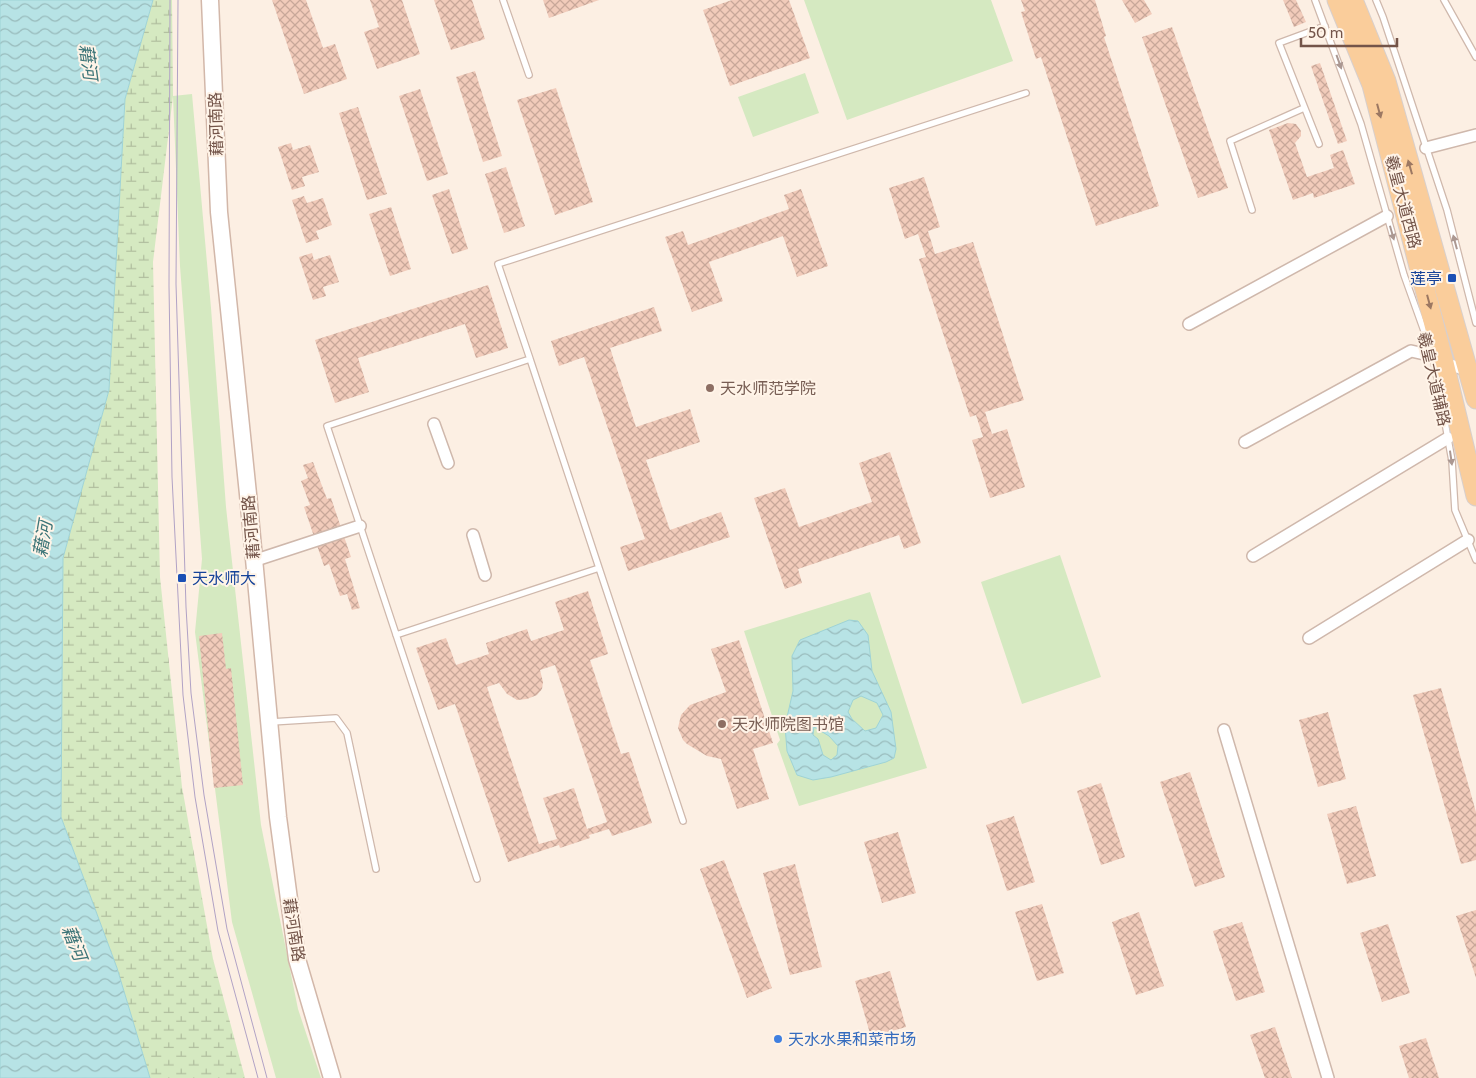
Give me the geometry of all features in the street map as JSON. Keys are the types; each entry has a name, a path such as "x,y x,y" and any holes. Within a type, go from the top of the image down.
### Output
{"main road":[{"name":"藉河南路","path":"210,0 219,212 278,817 296,959 332,1078"},
{"name":"羲皇大道西路","path":"1337,0 1372,85 1438,359 1476,496"},
{"name":"羲皇大道西路","path":"1353,0 1386,80 1472,372 1476,399"}],"street":[{"path":"1426,148 1476,135"},
{"path":"1189,324 1387,216"},
{"path":"1245,442 1411,351 1472,372"},
{"path":"434,424 448,464"},
{"path":"1253,556 1448,438"},
{"path":"253,561 360,526"},
{"path":"473,535 485,575"},
{"path":"1309,638 1468,540"},
{"path":"1224,730 1328,1078"}],"lane":[{"path":"504,0 529,75"},
{"name":"羲皇大道辅路","path":"1315,0 1361,124 1404,275 1438,359 1452,461 1455,510 1476,560"},
{"path":"1376,0 1447,210 1476,323"},
{"path":"1444,0 1476,57"},
{"path":"1318,144 1279,43 1326,26"},
{"path":"683,821 498,264 1026,93"},
{"path":"1252,210 1230,141 1304,108"},
{"path":"477,879 327,426 530,359"},
{"path":"396,635 599,568"},
{"path":"269,722 336,718 348,734 376,869"}],"green space":[{"path":"153,0 172,0 173,96 153,262 160,577 182,787 213,959 245,1078 150,1078 117,968 61,817 63,558 109,390 125,99"},
{"path":"804,0 991,0 1013,61 847,120"},
{"path":"805,73 819,113 753,137 738,97"},
{"path":"192,94 226,507 261,825 298,1009 321,1078 276,1078 232,922 195,632 202,559 180,266 173,96"},
{"path":"1060,555 1101,677 1022,704 981,582"},
{"path":"870,592 927,768 799,806 777,744 780,740 744,631"}],"water":[{"name":"藉河","path":"0,0 153,0 125,99 109,390 63,558 61,817 117,968 150,1078 0,1078"},
{"path":"849,620 858,621 868,635 872,671 891,712 896,749 894,758 886,762 831,777 813,780 797,775 787,751 785,726 793,691 792,656 800,640","holes":["861,696 877,703 883,715 876,728 865,731 852,719 848,712 853,700","814,727 829,736 838,746 837,755 831,760 823,755 818,739 813,735"]}],"building":[{"path":"272,0 306,0 323,48 335,44 347,79 304,94"},
{"path":"370,0 402,0 420,54 377,69 364,32 379,27"},
{"path":"434,0 472,0 485,39 451,50"},
{"path":"543,0 599,0 549,18"},
{"path":"732,0 789,0 810,58 730,86 703,10"},
{"path":"1021,0 1095,0 1106,36 1104,37 1159,206 1096,226 1041,57 1036,59 1021,12 1025,11"},
{"path":"1122,0 1144,0 1152,14 1135,23"},
{"path":"1283,0 1296,0 1306,22 1294,27"},
{"path":"1172,27 1228,188 1198,198 1142,37"},
{"path":"1320,63 1347,141 1338,144 1311,66"},
{"path":"475,71 502,156 483,162 456,77"},
{"path":"556,88 593,202 555,215 517,100"},
{"path":"420,89 448,174 427,181 399,96"},
{"path":"358,107 387,194 367,200 339,113"},
{"path":"1288,123 1296,124 1301,131 1301,136 1295,143 1307,177 1334,168 1330,155 1343,150 1355,184 1314,198 1313,193 1293,200 1269,130"},
{"path":"291,143 293,150 310,145 319,172 302,177 305,186 292,190 278,147"},
{"path":"506,167 525,226 504,233 485,174"},
{"path":"924,177 940,227 928,231 935,254 973,242 1024,400 985,412 992,434 1007,429 1025,487 990,498 972,440 983,437 976,415 970,417 919,259 926,257 918,234 905,239 889,188"},
{"path":"449,189 468,249 452,254 432,195"},
{"path":"801,189 828,266 797,277 783,236 709,262 723,301 692,312 665,237 683,231 688,245 789,209 784,195"},
{"path":"304,196 307,203 323,198 332,225 316,231 319,239 306,243 292,200"},
{"path":"391,207 411,269 390,276 369,214"},
{"path":"312,253 314,260 330,255 339,282 323,287 326,296 313,300 299,257"},
{"path":"488,285 508,348 476,358 465,324 358,358 369,392 335,403 315,340"},
{"path":"654,307 662,331 610,348 636,427 690,409 700,442 646,460 670,530 721,512 730,537 628,571 620,547 645,539 584,357 559,366 551,341"},
{"path":"890,452 921,543 904,549 899,535 798,569 802,583 785,589 754,498 785,488 799,527 872,502 859,463"},
{"path":"313,462 327,499 331,498 351,557 345,559 360,608 352,610 347,594 340,596 329,564 324,566 304,507 310,505 301,481 308,478 303,465"},
{"path":"588,591 608,654 590,660 621,754 629,752 652,823 612,836 609,829 589,835 590,838 560,848 559,845 508,862 455,704 438,710 416,648 446,638 456,665 489,654 486,643 527,629 531,641 564,630 555,602","holes":["555,665 607,822 587,829 574,788 543,798 557,839 539,844 487,687 499,683 507,694 517,700 527,699 537,695 542,689 543,682 540,670"]},
{"path":"222,633 226,669 231,668 243,785 214,788 199,636"},
{"name":"天水师院图书馆","path":"739,640 773,743 753,749 769,799 737,809 721,759 707,756 687,744 683,740 678,728 681,715 690,705 726,692 711,649"},
{"path":"1441,688 1476,812 1476,860 1461,864 1413,695"},
{"path":"1328,712 1346,779 1318,787 1299,720"},
{"path":"1190,772 1225,877 1195,887 1160,782"},
{"path":"1101,783 1125,857 1101,865 1077,791"},
{"path":"1356,806 1376,876 1347,884 1327,814"},
{"path":"1014,816 1035,882 1007,891 986,825"},
{"path":"898,832 916,893 882,903 864,842"},
{"path":"724,860 772,988 747,998 700,869"},
{"path":"795,864 822,967 790,975 763,873"},
{"path":"1042,904 1064,973 1037,981 1015,912"},
{"path":"1476,910 1476,978 1456,916"},
{"path":"1139,912 1164,986 1136,995 1112,922"},
{"path":"1242,922 1265,992 1236,1001 1213,931"},
{"path":"1388,924 1410,993 1382,1002 1360,933"},
{"path":"890,971 906,1027 871,1037 855,981"},
{"path":"1275,1027 1292,1078 1265,1078 1250,1035"},
{"path":"1426,1038 1439,1078 1409,1078 1399,1046"}],"tram line":[{"path":"170,0 169,286 172,477 183,695 195,797 218,931 258,1078"},
{"path":"178,0 176,284 186,607 191,693 204,795 227,929 267,1078"}],"place":[{"name":"莲亭","path":"1452,278"},
{"name":"天水师范学院","path":"710,388"},
{"name":"天水师大","path":"182,578"},
{"name":"天水师院图书馆","path":"722,724"},
{"name":"天水水果和菜市场","path":"778,1039"}]}
